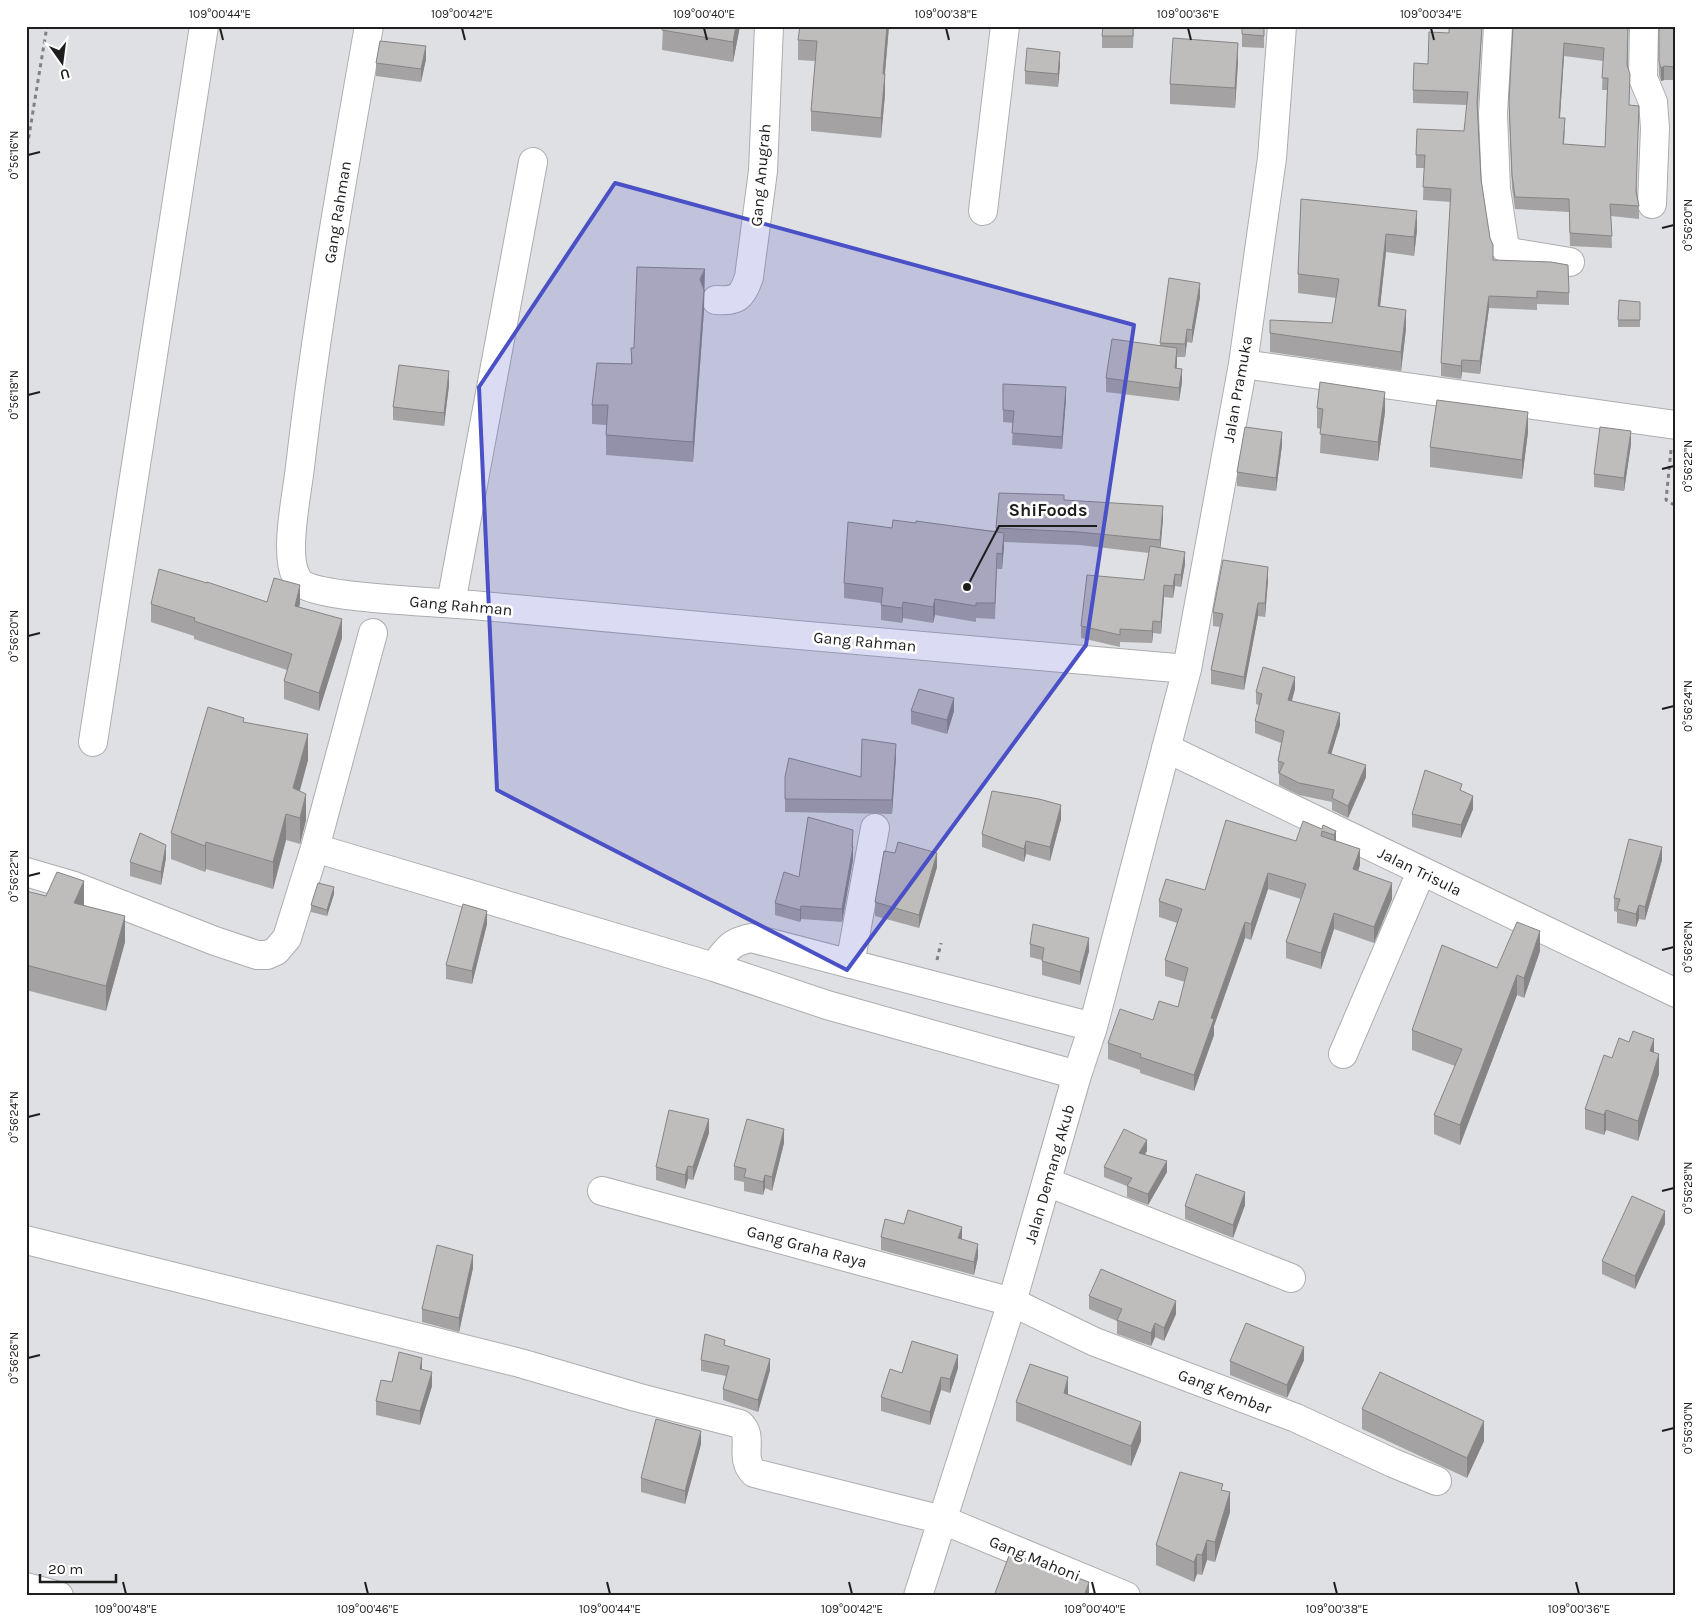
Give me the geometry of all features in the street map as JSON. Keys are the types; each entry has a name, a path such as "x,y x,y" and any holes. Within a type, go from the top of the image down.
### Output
{"street":[{"path":"92,742 204,26"},
{"name":"Gang Rahman","path":"369,26 310,378 291,539 293,572 300,583 314,590 340,595 451,603 711,628 1187,669"},
{"name":"Gang Anugrah","path":"716,300 732,300 740,296 746,288 749,278 763,171 769,26"},
{"path":"983,211 1005,26"},
{"name":"Jalan Pramuka","path":"1166,748 1187,669 1243,364 1272,158 1282,26"},
{"path":"1498,26 1493,114 1496,189 1505,248 1515,253 1570,262"},
{"path":"1644,26 1643,78 1653,102 1655,128 1652,204"},
{"path":"451,603 532,162"},
{"path":"1243,364 1675,425"},
{"path":"26,872 74,886 257,955 267,955 276,951 287,938 315,848 373,633"},
{"name":"Jalan Trisula","path":"1166,748 1676,993"},
{"name":"Jalan Demang Akub","path":"918,1596 1012,1302 1077,1075 1093,1027 1166,748"},
{"path":"850,964 875,828"},
{"path":"315,848 714,967 827,1005 1077,1075"},
{"path":"1343,1054 1421,872"},
{"path":"714,967 727,948 737,941 752,938 1093,1027"},
{"path":"1047,1182 1291,1278"},
{"name":"Gang Graha Raya","path":"602,1191 1012,1302"},
{"name":"Gang Mahoni","path":"26,1240 520,1363 636,1397 740,1424 746,1429 746,1456 749,1468 754,1473 943,1520 1126,1596"},
{"name":"Gang Kembar","path":"1012,1302 1095,1342 1296,1418 1393,1463 1437,1481"},
{"path":"26,1587 59,1596"}],"path":[{"path":"26,154 47,26"},
{"path":"1675,425 1666,500 1676,506"}],"highlighted area":[{"path":"615,183 1134,325 1086,645 847,970 497,790 479,387"}],"building":[{"path":"663,26 736,26 733,42 662,30"},
{"path":"800,26 887,26 881,118 811,111 817,41 798,40"},
{"path":"1103,26 1133,26 1133,36 1102,36"},
{"path":"1242,26 1264,26 1264,36 1242,34"},
{"path":"1449,26 1482,26 1477,102 1481,179 1490,238 1493,245 1493,260 1551,262 1568,265 1569,293 1537,291 1537,298 1489,296 1480,361 1462,360 1461,366 1441,363 1451,189 1423,187 1425,155 1416,155 1417,129 1464,131 1468,92 1413,90 1414,63 1428,64 1429,32 1449,33"},
{"path":"1513,26 1628,26 1629,105 1639,106 1636,191 1639,206 1610,204 1612,236 1570,233 1569,199 1515,197 1512,175 1509,101","holes":["1564,43 1604,48 1602,78 1608,78 1605,147 1563,144 1565,118 1559,118"]},
{"path":"1659,26 1676,26 1676,67 1664,66 1661,68 1659,62"},
{"path":"1173,38 1238,43 1235,88 1170,84"},
{"path":"380,41 426,46 421,69 376,63"},
{"path":"1027,48 1060,52 1058,74 1025,71"},
{"path":"1301,199 1417,211 1414,237 1386,234 1378,306 1406,310 1401,352 1270,333 1270,320 1332,323 1339,279 1298,274"},
{"path":"637,267 705,269 700,279 704,290 693,442 606,435 608,405 592,405 597,363 632,364 631,348 634,348"},
{"path":"1169,278 1200,283 1192,330 1187,329 1185,344 1160,343"},
{"path":"1619,300 1640,302 1640,320 1618,320"},
{"path":"1112,339 1177,348 1175,368 1182,369 1179,388 1106,378"},
{"path":"399,365 449,371 444,413 393,407"},
{"path":"1320,382 1385,392 1378,442 1320,434 1323,409 1317,408"},
{"path":"1003,384 1066,387 1062,437 1012,433 1014,411 1003,410"},
{"path":"1437,400 1528,412 1522,460 1430,447"},
{"path":"1245,427 1282,432 1276,478 1237,472"},
{"path":"1600,427 1631,431 1624,478 1594,474"},
{"path":"999,493 1064,495 1064,500 1163,506 1160,540 1079,532 996,528"},
{"path":"893,520 916,523 916,521 1004,533 1002,554 997,553 995,603 976,603 976,606 935,599 933,607 903,602 902,608 881,605 883,588 844,583 848,522 892,528"},
{"path":"1150,546 1185,552 1181,575 1175,574 1173,586 1164,585 1161,622 1153,621 1152,631 1120,629 1120,635 1081,626 1087,575 1144,580"},
{"path":"1223,560 1268,567 1265,603 1258,603 1244,677 1211,670 1223,614 1213,612"},
{"path":"159,569 207,582 267,602 274,578 300,585 295,606 342,619 319,693 284,681 292,654 194,621 195,618 151,604"},
{"path":"1263,667 1295,677 1288,700 1340,713 1328,753 1366,765 1348,806 1332,798 1334,790 1299,783 1279,773 1284,763 1278,761 1284,731 1255,721 1262,694 1256,692"},
{"path":"919,689 954,698 947,720 911,711"},
{"path":"208,707 244,718 243,722 308,734 293,788 306,794 300,818 286,814 273,862 206,842 205,846 171,833"},
{"path":"862,739 896,744 892,800 785,799 785,777 789,758 861,777"},
{"path":"1425,770 1462,784 1460,790 1473,796 1461,825 1412,814"},
{"path":"992,791 1039,799 1061,805 1050,847 1026,841 1024,849 982,834"},
{"path":"808,817 853,830 853,847 842,909 801,906 800,910 775,903 784,872 799,877"},
{"path":"1226,820 1296,841 1303,821 1322,829 1323,825 1336,831 1334,835 1322,831 1321,836 1360,849 1353,869 1392,883 1374,927 1334,913 1321,953 1286,942 1306,884 1268,873 1251,924 1245,922 1211,1018 1214,1019 1194,1075 1140,1057 1141,1054 1108,1043 1120,1009 1153,1020 1159,1001 1178,1007 1188,968 1165,960 1182,909 1159,901 1166,879 1205,890"},
{"path":"140,833 166,845 161,872 130,862"},
{"path":"1629,839 1662,847 1645,907 1639,905 1636,914 1617,909 1620,899 1614,898"},
{"path":"898,842 937,853 919,915 875,902 884,851 895,853"},
{"path":"57,872 84,881 74,903 125,916 106,986 26,965 26,891 46,896"},
{"path":"318,883 334,887 327,910 311,905"},
{"path":"463,904 487,911 472,971 446,965"},
{"path":"1517,922 1540,931 1524,978 1517,975 1460,1125 1434,1115 1462,1049 1412,1030 1442,945 1497,968"},
{"path":"1033,924 1089,938 1080,972 1042,961 1044,948 1030,944"},
{"path":"1633,1031 1654,1039 1650,1051 1659,1054 1638,1121 1606,1110 1604,1115 1585,1109 1604,1055 1612,1058 1619,1038 1629,1042"},
{"path":"669,1110 709,1119 693,1167 688,1166 685,1175 656,1167"},
{"path":"747,1119 784,1129 772,1177 765,1175 763,1182 744,1177 746,1169 734,1166"},
{"path":"1124,1129 1147,1140 1139,1153 1167,1161 1148,1194 1127,1186 1132,1178 1104,1167"},
{"path":"1196,1174 1245,1192 1233,1225 1185,1206"},
{"path":"1632,1196 1665,1211 1635,1276 1602,1261"},
{"path":"908,1210 962,1227 958,1238 978,1244 974,1262 881,1237 885,1219 904,1224"},
{"path":"437,1245 473,1255 459,1318 422,1309"},
{"path":"1101,1269 1176,1301 1164,1328 1155,1323 1151,1333 1117,1320 1122,1309 1089,1296"},
{"path":"1246,1323 1304,1347 1287,1385 1230,1361"},
{"path":"705,1334 725,1340 724,1345 770,1359 758,1400 723,1389 729,1366 701,1360"},
{"path":"912,1341 958,1355 950,1379 941,1377 930,1412 881,1397 890,1369 902,1373"},
{"path":"399,1352 422,1358 420,1369 432,1372 420,1411 376,1401 381,1380 392,1382"},
{"path":"1030,1364 1068,1377 1064,1393 1141,1422 1131,1446 1016,1402"},
{"path":"1380,1372 1484,1421 1467,1458 1362,1409"},
{"path":"656,1419 701,1431 685,1491 641,1478"},
{"path":"1180,1472 1223,1484 1221,1490 1230,1492 1215,1542 1207,1540 1202,1555 1197,1554 1194,1562 1156,1545"},
{"path":"1010,1553 1089,1582 1084,1596 994,1596"}],"place":[{"name":"ShiFoods","path":"967,587"}]}
